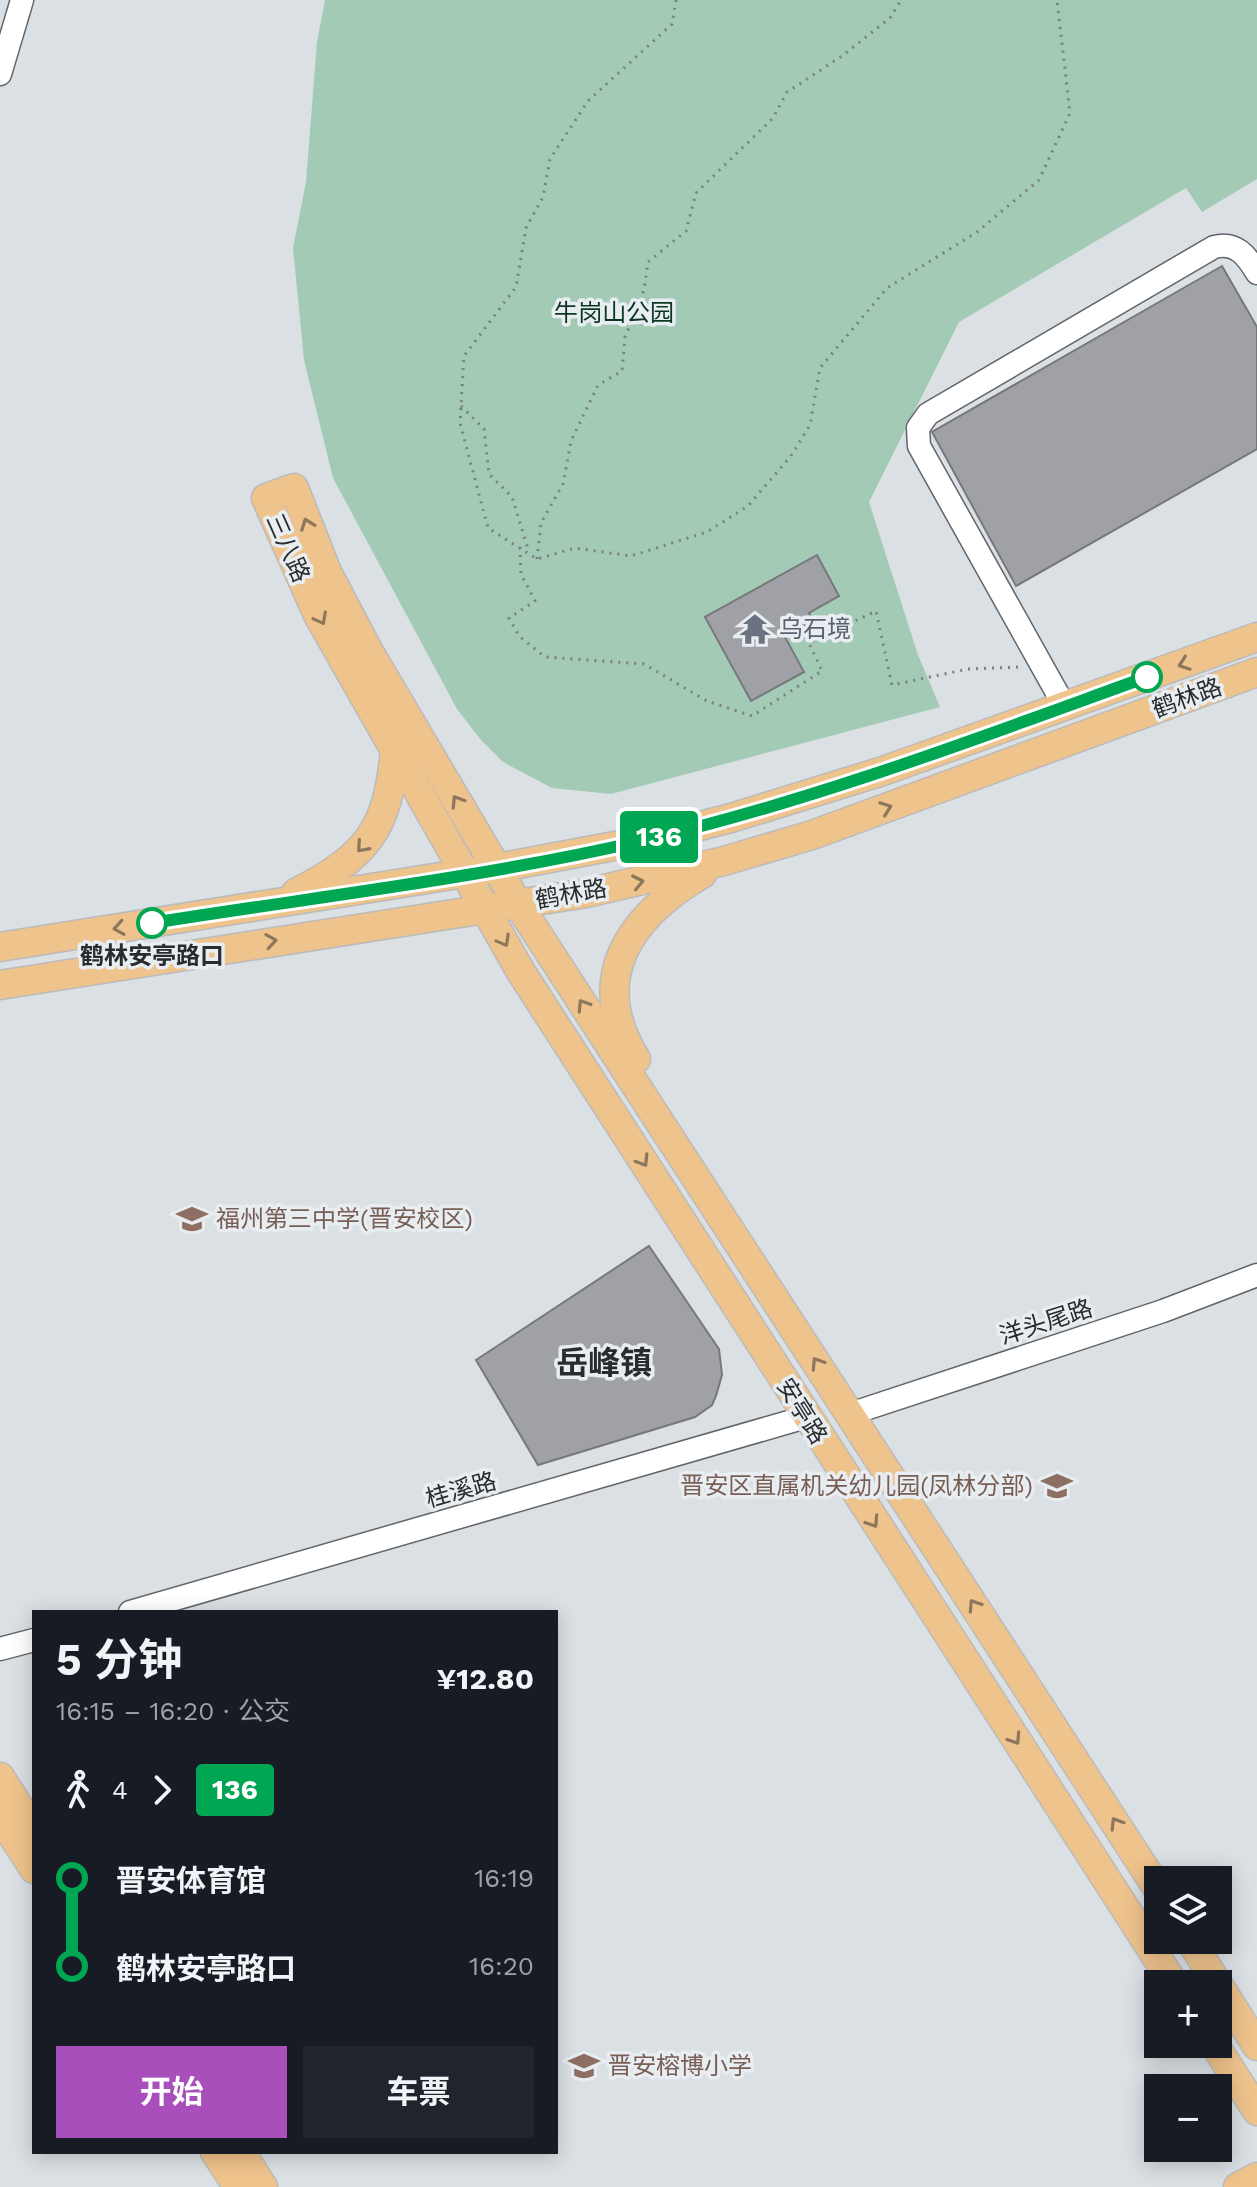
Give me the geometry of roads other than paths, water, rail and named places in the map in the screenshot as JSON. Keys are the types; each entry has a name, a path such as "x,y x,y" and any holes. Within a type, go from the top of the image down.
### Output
{"main road":[{"name":"三八路","path":"466,873 318,615 266,498 294,488 327,572 369,652 497,868"},
{"name":"鹤林路","path":"0,947 497,868 641,841 731,818 883,771 1257,637"},
{"name":"鹤林路","path":"0,985 587,893 724,861 812,835 1257,672"},
{"path":"273,903 312,885 364,847 387,805 395,749"},
{"path":"713,1204 704,1170 622,1038 616,985 620,960 638,922 677,889 724,861"},
{"name":"安亭路","path":"497,868 1144,1867"},
{"name":"安亭路","path":"466,873 521,972 1165,1970"},
{"path":"0,1777 32,1827"},
{"path":"0,1816 32,1866"},
{"path":"1199,1954 1257,2046"},
{"path":"1223,2058 1257,2111"},
{"path":"216,2154 238,2187"},
{"path":"242,2154 263,2187"},
{"path":"1238,2187 1257,2177"}],"street":[{"path":"0,74 22,0"},
{"path":"1065,707 919,446 918,428 928,414 1214,247 1223,244 1238,249 1257,273"},
{"name":"洋头尾路","path":"850,1414 1163,1311 1257,1275"},
{"name":"桂溪路","path":"137,1610 806,1417"},
{"path":"0,1649 32,1641"}],"place":[{"name":"乌石境","path":"755,629"},
{"name":"鹤林安亭路口","path":"152,923"},
{"name":"福州第三中学(晋安校区)","path":"192,1219"},
{"name":"晋安区直属机关幼儿园(凤林分部)","path":"1057,1486"},
{"name":"晋安榕博小学","path":"584,2066"}],"district":[{"name":"岳峰镇","path":"604,1363"}],"park label":[{"name":"牛岗山公园","path":"614,313"}]}
